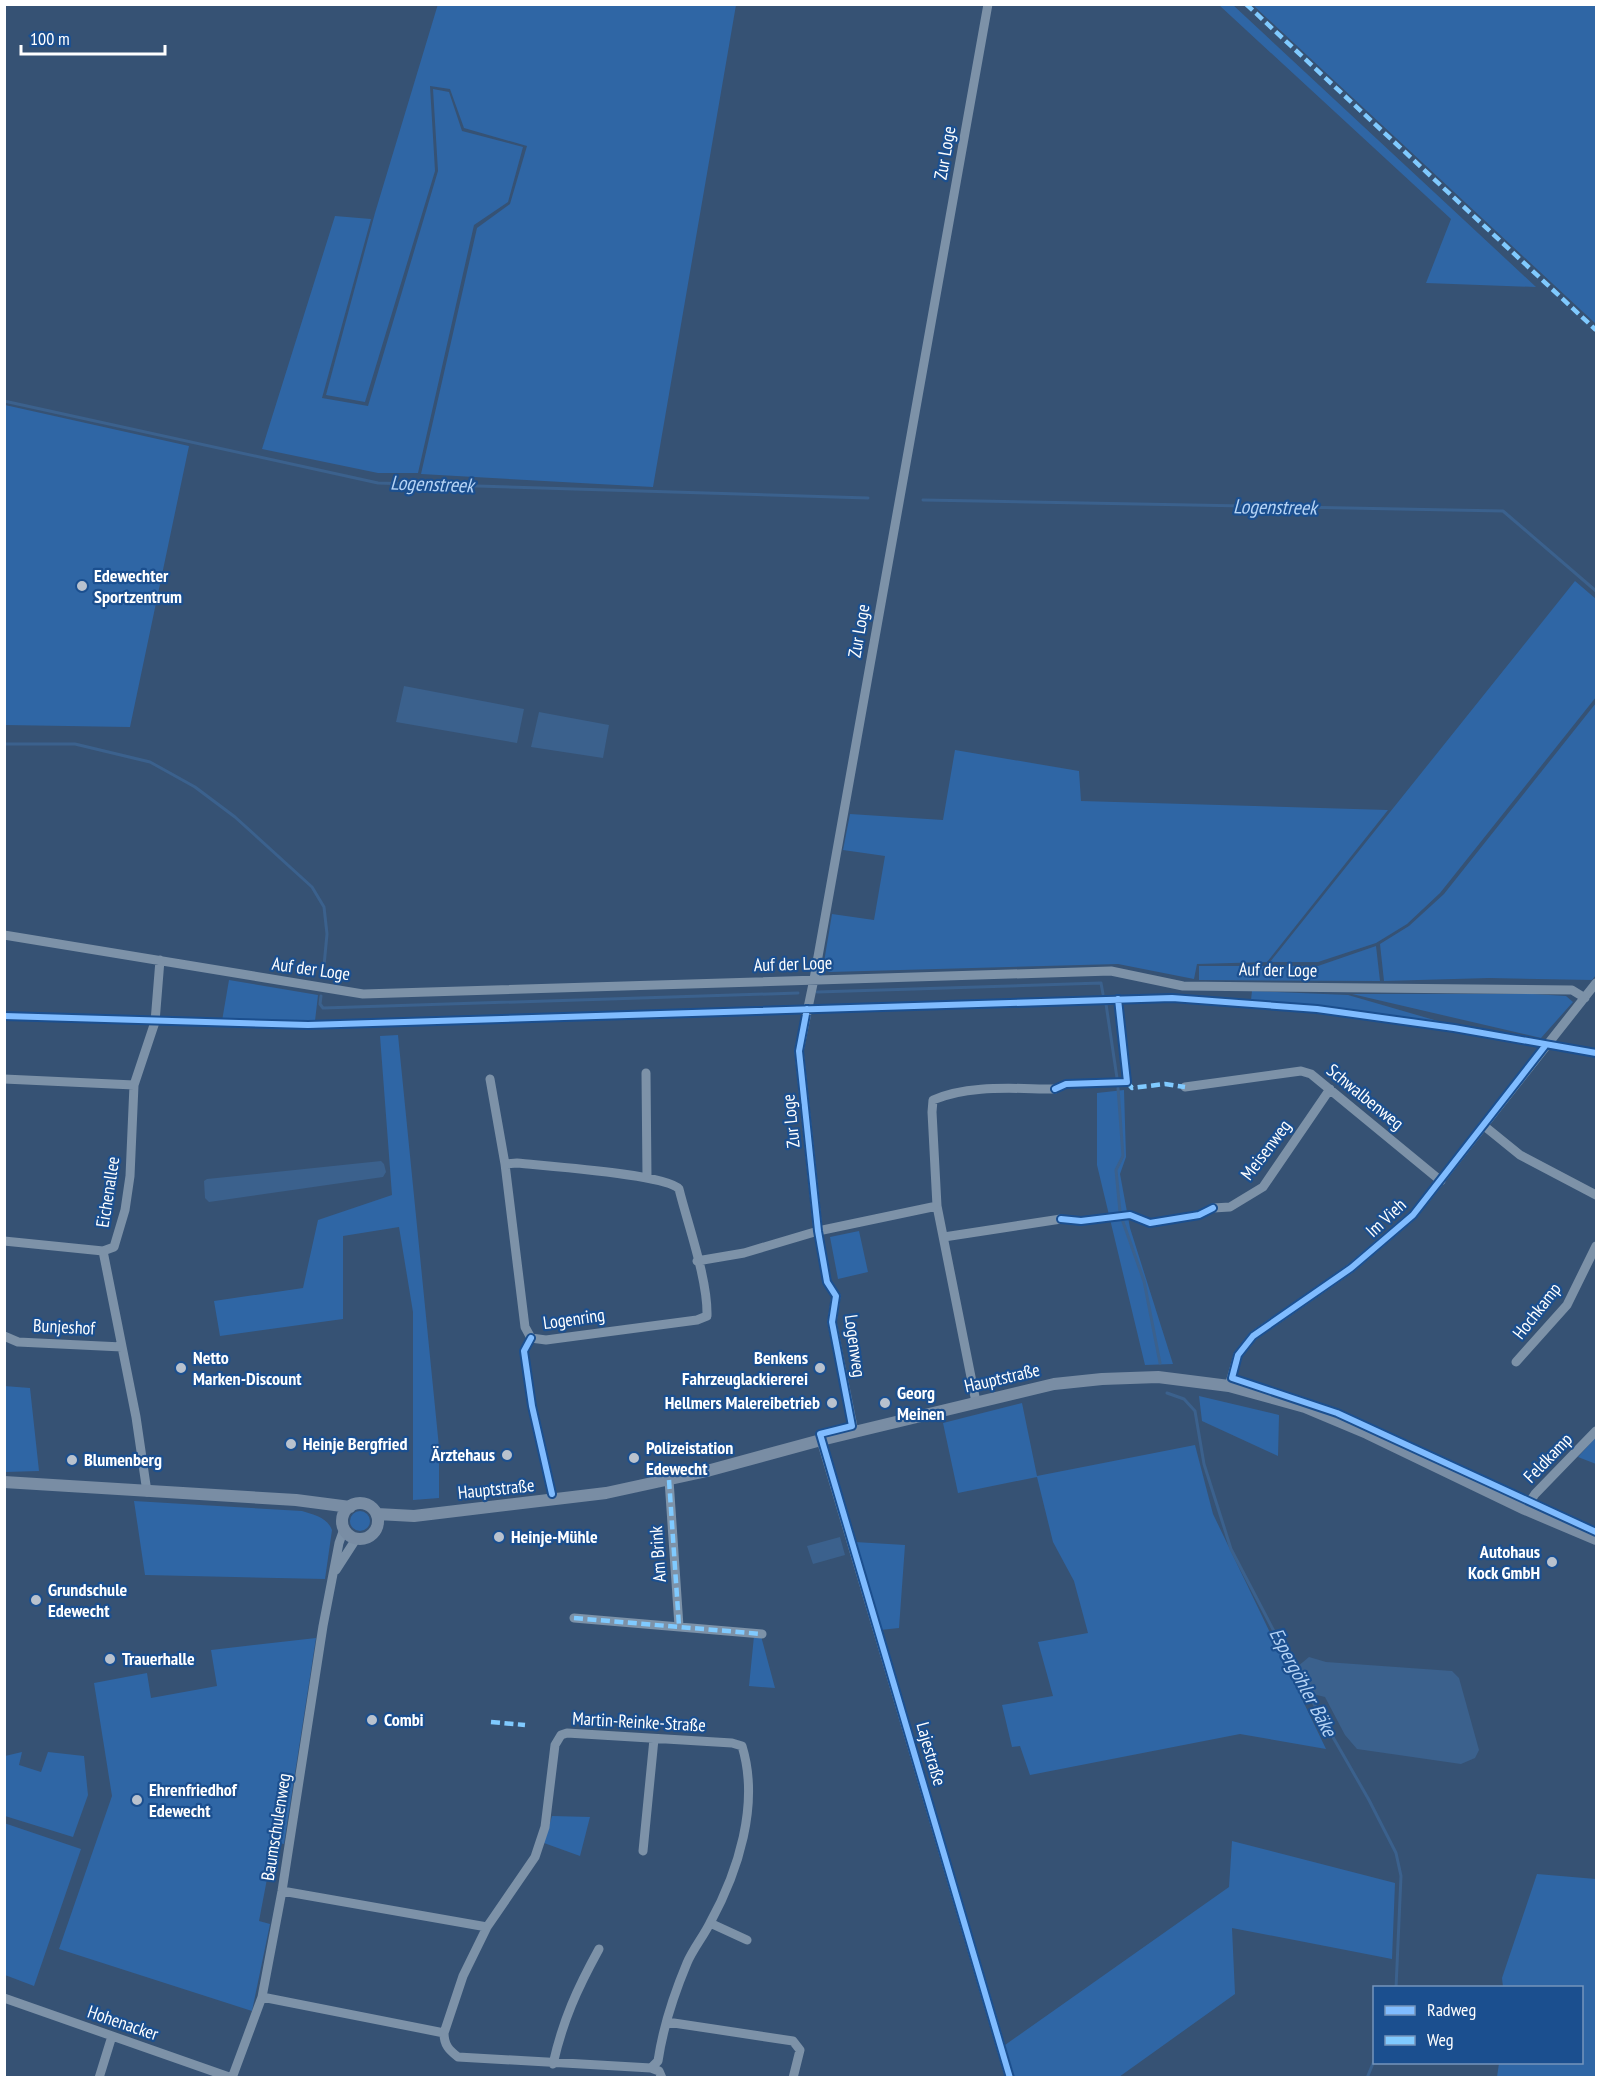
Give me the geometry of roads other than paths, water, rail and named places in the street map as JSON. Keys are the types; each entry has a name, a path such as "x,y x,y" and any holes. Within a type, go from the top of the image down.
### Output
{"main road":[{"name":"Hauptstraße","path":"377,1520 554,1501 669,1480 821,1440 1054,1384 1102,1378 1158,1377 1230,1386 1284,1400 1327,1416 1525,1509 1596,1539"},
{"path":"4,1482 313,1502 350,1506 364,1504 377,1520 372,1535 356,1539 343,1524 313,1502"},
{"path":"343,1524 350,1506"}],"street":[{"name":"Zur Loge","path":"818,1231 799,1052 814,979 988,4"},
{"name":"Auf der Loge","path":"4,935 363,994 1111,971 1183,986 1572,990 1585,998"},
{"name":"Eichenallee","path":"147,1492 103,1251 114,1247 125,1210 130,1176 134,1086 155,1022 160,960"},
{"name":"Im Vieh","path":"1230,1386 1238,1354 1253,1336 1326,1287 1384,1242 1413,1215 1596,983"},
{"name":"Schwalbenweg","path":"1185,1087 1301,1071 1311,1074 1441,1181"},
{"path":"646,1073 647,1178"},
{"path":"4,1079 134,1086"},
{"name":"Logenring","path":"490,1079 504,1164 525,1327 531,1338 546,1340 697,1320 706,1316 707,1305 697,1261 679,1190 674,1184 647,1178 518,1163 504,1164"},
{"path":"976,1402 938,1206 933,1100 948,1093 1001,1089 1055,1089"},
{"name":"Meisenweg","path":"1213,1208 1230,1207 1263,1187 1330,1089"},
{"path":"1483,1125 1520,1155 1596,1195"},
{"path":"697,1261 744,1253 818,1231 938,1206"},
{"path":"944,1237 1060,1219"},
{"path":"4,1241 103,1251"},
{"name":"Hochkamp","path":"1516,1362 1567,1305 1596,1246"},
{"name":"Logenweg","path":"836,1296 832,1322 854,1432"},
{"name":"Bunjeshof","path":"4,1336 18,1342 122,1347"},
{"name":"Feldkamp","path":"1525,1509 1535,1494 1596,1431"},
{"name":"Lajestraße","path":"821,1440 1010,2078"},
{"name":"Am Brink","path":"669,1480 679,1626"},
{"name":"Baumschulenweg","path":"232,2078 262,1997 282,1891 332,1578 343,1524"},
{"name":"Baumschulenweg","path":"332,1578 356,1539"},
{"path":"574,1618 762,1634"},
{"name":"Martin-Reinke-Straße","path":"444,2033 463,1976 487,1927 535,1857 545,1827 555,1745 561,1735 567,1733 742,1746 749,1794 741,1846 729,1885 687,1963 667,2022 658,2061 651,2068"},
{"path":"643,1851 654,1739"},
{"path":"282,1891 487,1927"},
{"path":"710,1923 747,1940"},
{"path":"553,2064 561,2026 573,1996 598,1949"},
{"path":"262,1997 444,2033 444,2041 458,2057 651,2068 659,2071 662,2078"},
{"name":"Hohenacker","path":"4,1998 232,2078"},
{"path":"667,2022 793,2041 800,2050 793,2078"},
{"path":"99,2078 112,2036"}],"waterway":[{"name":"Logenstreek","path":"4,401 378,483 868,498"},
{"name":"Logenstreek","path":"923,500 1503,511 1596,591"},
{"path":"4,744 75,744 150,762 195,787 235,817 312,887 324,907 327,934 323,976"},
{"path":"817,992 1101,983 1103,994"},
{"path":"321,996 320,1004 323,1008 798,993"},
{"name":"Espergöhler Bäke","path":"1106,1004 1117,1078"},
{"name":"Espergöhler Bäke","path":"1118,1088 1123,1156 1116,1170 1120,1212"},
{"name":"Espergöhler Bäke","path":"1122,1219 1144,1281 1160,1363"},
{"name":"Espergöhler Bäke","path":"1167,1393 1184,1399 1195,1411 1204,1464 1231,1549 1291,1664 1369,1800 1396,1853 1401,1876 1396,1986"},
{"name":"Espergöhler Bäke","path":"1367,2078 1373,2063"}],"place":[{"name":"Edewechter Sportzentrum","path":"82,586"},
{"name":"Netto Marken-Discount","path":"181,1368"},
{"name":"Benkens Fahrzeuglackiererei","path":"820,1368"},
{"name":"Hellmers Malereibetrieb","path":"832,1403"},
{"name":"Georg Meinen","path":"885,1403"},
{"name":"Heinje Bergfried","path":"291,1444"},
{"name":"Ärztehaus","path":"507,1455"},
{"name":"Polizeistation Edewecht","path":"634,1458"},
{"name":"Blumenberg","path":"72,1460"},
{"name":"Heinje-Mühle","path":"499,1537"},
{"name":"Autohaus Kock GmbH","path":"1552,1562"},
{"name":"Grundschule Edewecht","path":"36,1600"},
{"name":"Trauerhalle","path":"110,1659"},
{"name":"Combi","path":"372,1720"},
{"name":"Ehrenfriedhof Edewecht","path":"137,1800"}]}
